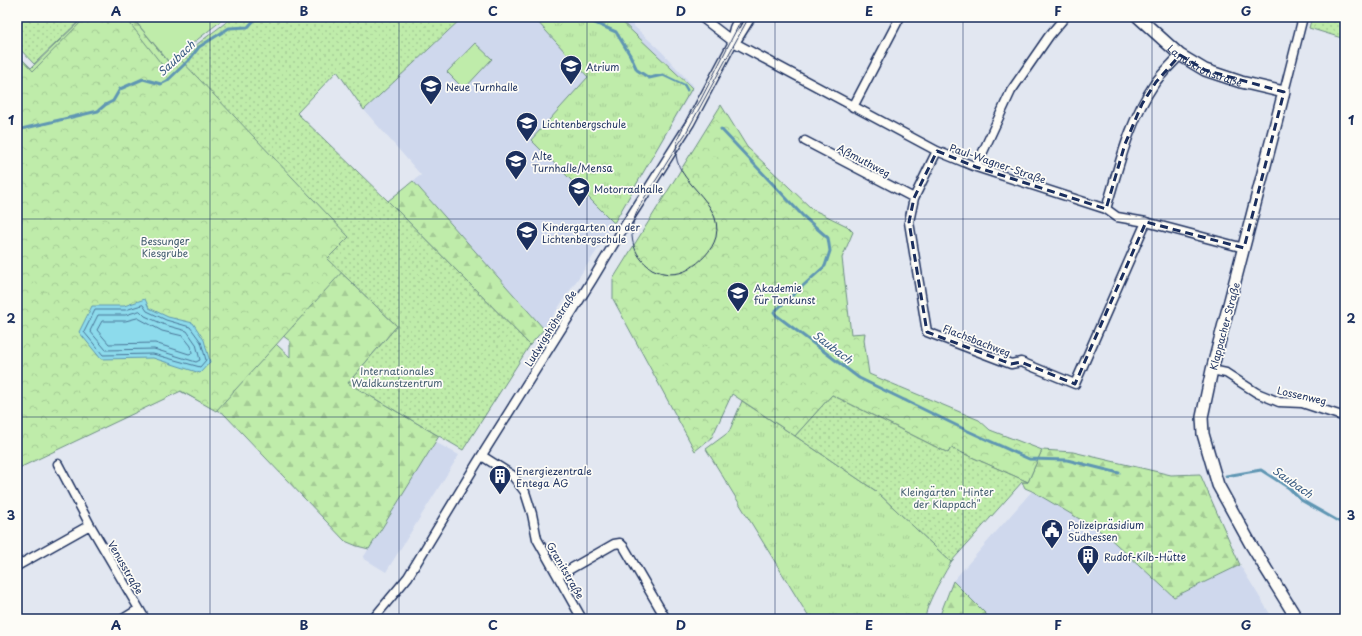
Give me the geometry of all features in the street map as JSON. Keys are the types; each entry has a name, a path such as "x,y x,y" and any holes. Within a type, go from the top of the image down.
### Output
{"main road":[{"name":"Landskronstraße","path":"1138,17 1180,55 1205,70 1241,82 1284,92"},
{"name":"Klappacher Straße","path":"1284,92 1212,370 1202,417 1203,434 1218,485 1250,543 1297,619"}],"street":[{"name":"Paul-Wagner-Straße","path":"701,17 733,42 938,151 976,167 1106,210 1117,217 1146,222 1244,248"},
{"name":"Ludwigshöhstraße","path":"733,42 734,28 739,17"},
{"name":"Ludwigshöhstraße","path":"374,619 408,577 624,226 690,123 733,42 751,17"},
{"path":"853,107 900,17"},
{"path":"976,167 1011,91 1048,36 1065,17"},
{"name":"Klappacher Straße","path":"1284,92 1303,17"},
{"path":"1106,210 1125,144 1142,104 1156,82 1180,55"},
{"name":"Aßmuthweg","path":"804,141 914,198"},
{"name":"Flachsbachweg","path":"938,151 914,198 909,222 926,332 1011,364 1021,362 1075,384 1146,222"},
{"name":"Lossenweg","path":"1212,370 1226,373 1257,393 1279,402 1302,403 1345,417"},
{"name":"Granitstraße","path":"482,456 512,476 526,492 537,539 582,619"},
{"name":"Venusstraße","path":"58,464 90,525 145,619"},
{"path":"17,566 90,525"},
{"path":"558,576 614,544 620,543 624,547 666,619"},
{"path":"123,619 139,609"}],"highlighted area":[{"path":"1180,55 1205,70 1284,92 1244,248 1146,222 1075,384 1021,362 1011,364 927,332 909,222 914,198 937,151 976,167 1106,209 1125,144 1142,104 1156,82"}],"shaded area":[{"name":"Lichtenbergschule","path":"463,17 624,17 661,51 694,87 602,243 544,329 413,181 421,175 364,110"},
{"path":"435,442 459,455 386,572 363,558"},
{"name":"Polizeipräsidium Südhessen","path":"1032,491 1105,534 1174,597 1240,565 1273,619 991,619 953,581"}],"green space":[{"path":"17,17 75,17 79,21 34,64 17,46"},
{"name":"Bessunger Kiesgrube","path":"84,17 132,17 327,259 397,326 348,383 439,436 369,549 345,541 224,414 178,390 17,458 17,54 31,68","holes":["255,315 290,341 290,357 264,333"]},
{"name":"Bessunger Kiesgrube","path":"86,17 125,17 163,66 176,56 190,67 370,248 343,271 216,411 181,391 17,469 17,54 33,71"},
{"path":"132,17 226,17 169,62"},
{"name":"Internationales Waldkunstzentrum","path":"233,17 463,17 364,110 337,71 297,113 388,201 530,345 463,450 348,383 397,326 327,259 349,237 179,58"},
{"path":"536,17 617,17 692,88 614,223 531,140 588,77 535,19"},
{"path":"1312,17 1345,17 1345,39 1309,28"},
{"path":"475,43 492,59 464,89 447,72"},
{"path":"721,105 747,147 812,209 847,226 853,232 842,258 851,334 865,333 864,340 869,374 979,420 990,430 1042,450 1028,482 951,448 948,453 832,395 795,436 732,394 712,437 695,451 613,299 613,279"},
{"path":"413,181 544,329 530,345 388,201"},
{"name":"Kleingärten \"Hinter der Klappach\"","path":"832,395 948,453 951,448 1028,482 1022,482 951,562 876,491 795,436"},
{"path":"742,401 876,491 951,562 931,599 926,614 926,619 810,619 706,449 729,432"},
{"path":"1042,450 1073,452 1171,475 1200,474 1240,565 1174,597 1105,534 1025,488 1022,482 1028,482"},
{"path":"953,581 991,619 942,619 940,615"}],"water":[{"path":"145,299 149,308 168,317 193,323 204,340 210,362 200,373 153,358 101,359 79,332 92,306 124,306"}],"waterway":[{"name":"Saubach","path":"17,130 98,111 113,101 120,89 143,79 161,84 167,81 189,60 199,47 229,28 248,27 257,17"},
{"name":"Saubach","path":"585,17 616,32 637,70 649,78 663,75 684,85 687,90"},
{"name":"Saubach","path":"721,129 803,216 828,238 830,251 825,266 774,312 776,315 859,378 968,431 1029,459 1067,460 1119,473"},
{"name":"Saubach","path":"1226,476 1261,470 1289,488 1301,500 1345,525"}],"tram line":[{"path":"743,17 700,101 682,130 679,136 677,143 676,149 677,161 682,172 713,212 716,224 716,237 712,247 706,255 689,269 675,274 657,271 649,267 636,251 632,231 637,212 641,203 647,194 675,150 679,144 686,133 749,17"}],"place":[{"name":"Atrium","path":"571,86"},
{"name":"Neue Turnhalle","path":"431,106"},
{"name":"Lichtenbergschule","path":"527,142"},
{"name":"Alte Turnhalle/Mensa","path":"516,180"},
{"name":"Motorradhalle","path":"579,208"},
{"name":"Kindergarten an der Lichtenbergschule","path":"527,252"},
{"name":"Akademie für Tonkunst","path":"738,312"},
{"name":"Energiezentrale Entega AG","path":"500,496"},
{"name":"Polizeipräsidium Südhessen","path":"1052,550"},
{"name":"Rudof-Kilb-Hütte","path":"1088,576"}]}
